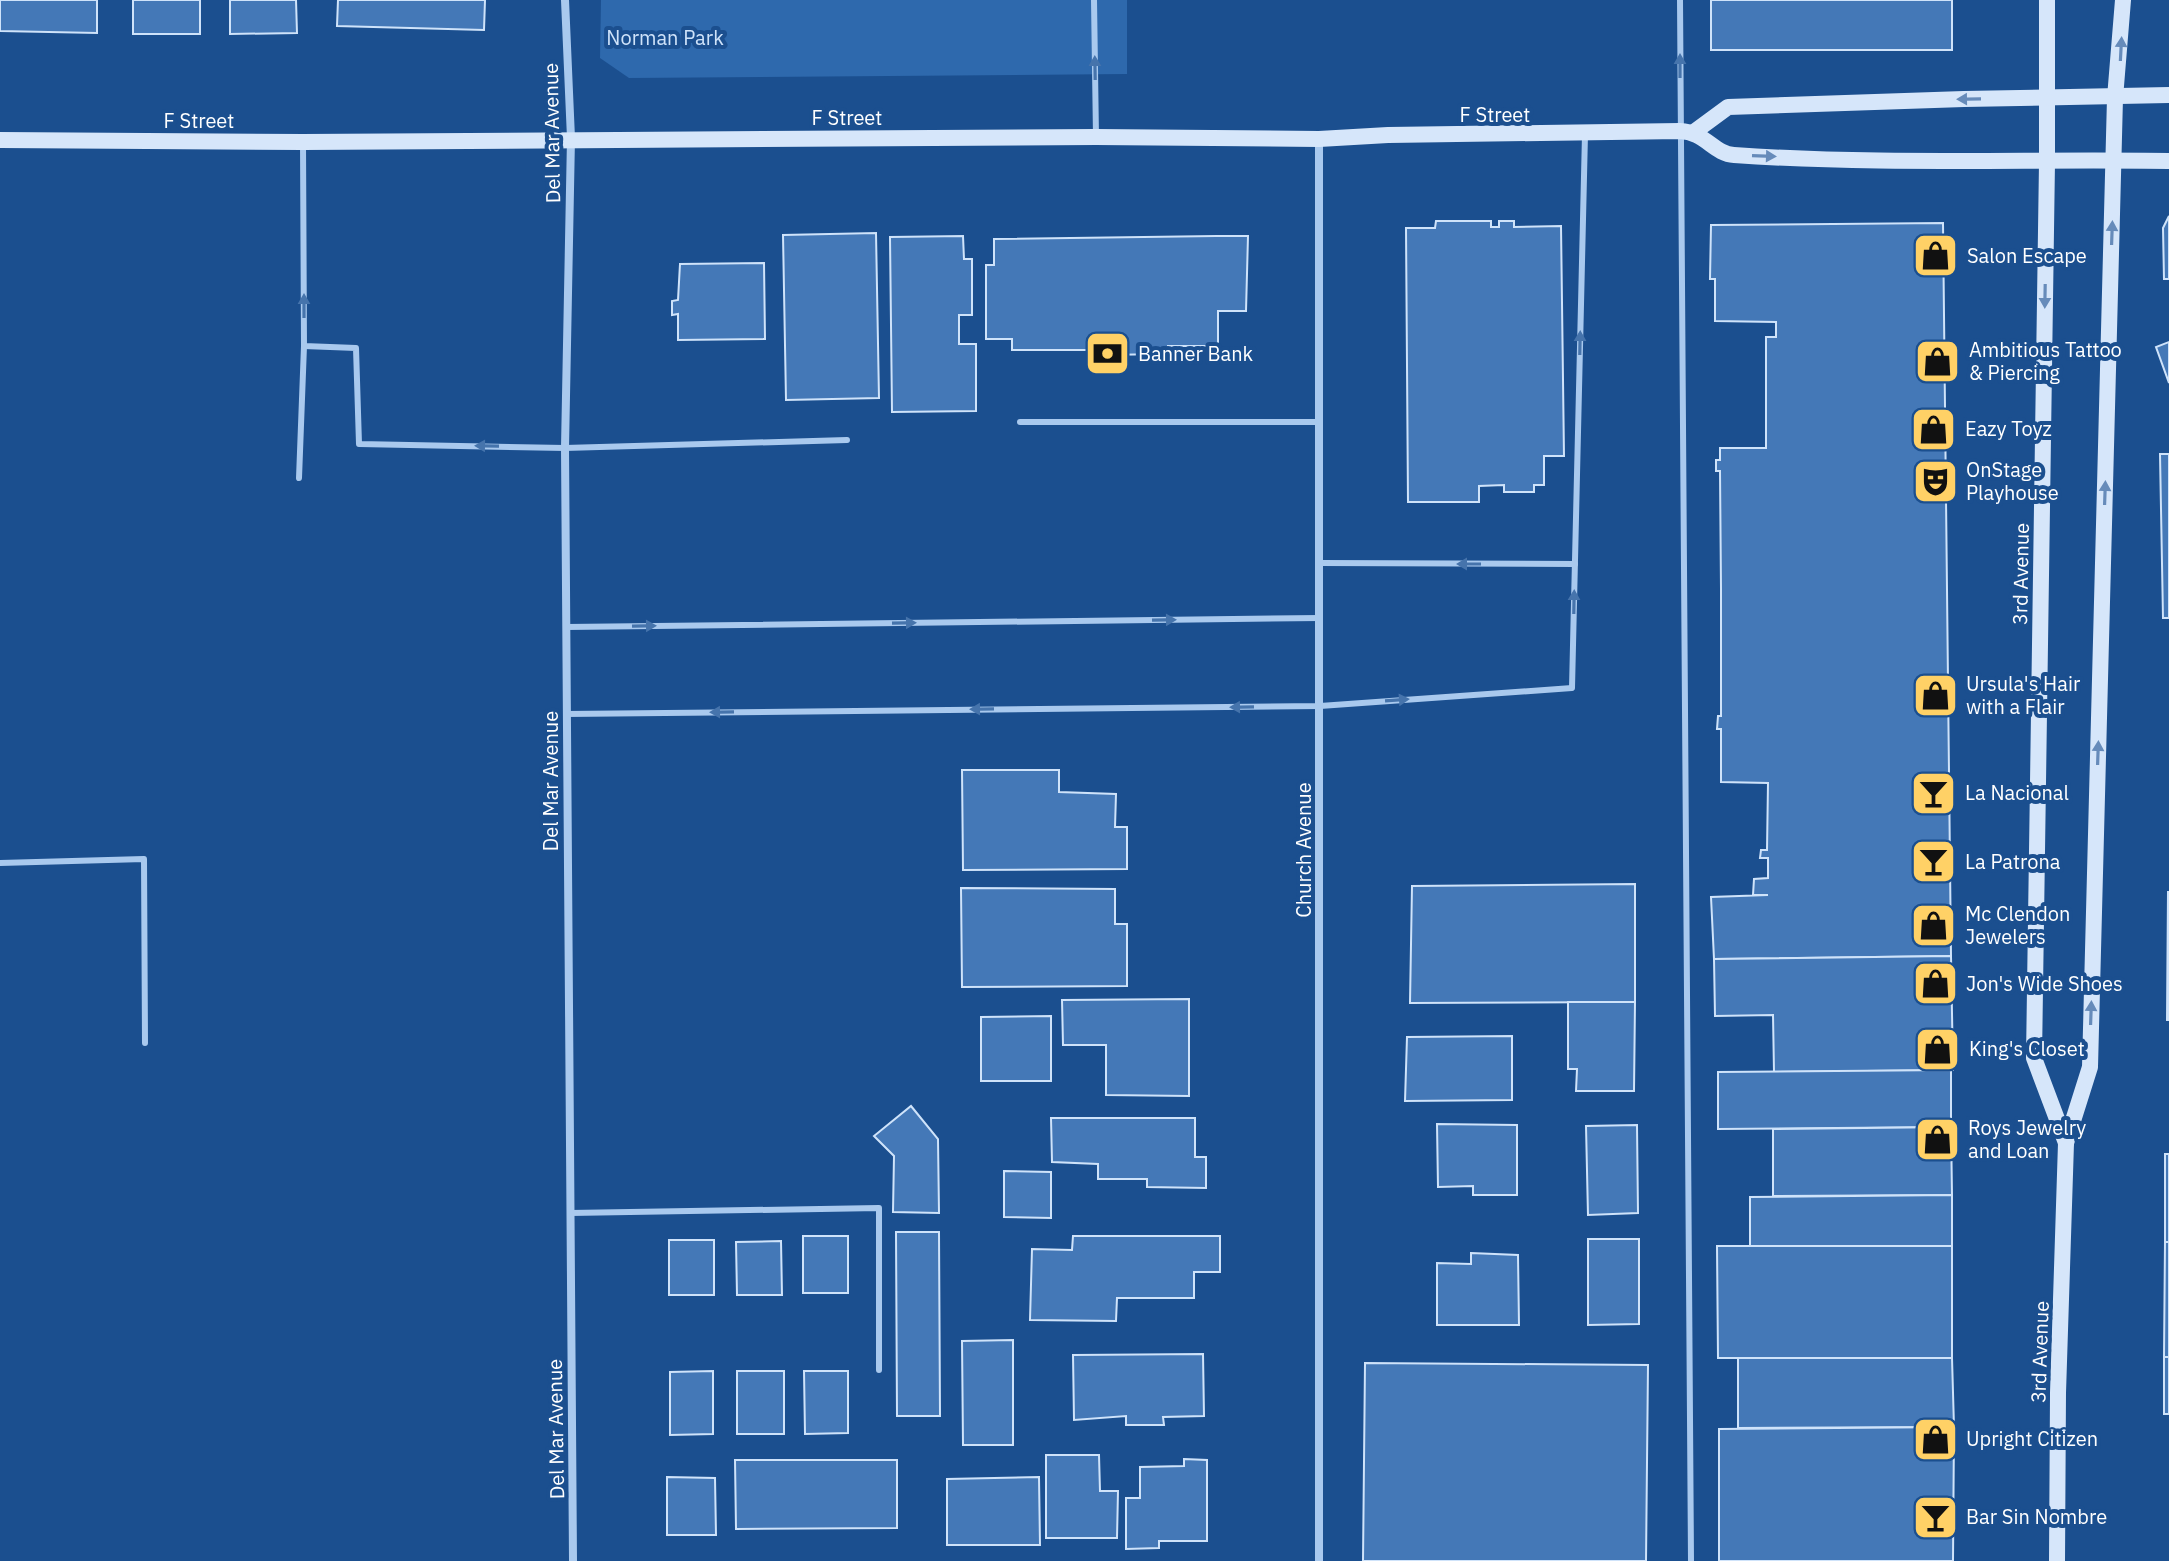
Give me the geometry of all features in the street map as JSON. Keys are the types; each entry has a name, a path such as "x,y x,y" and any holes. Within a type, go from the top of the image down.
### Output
{"main road":[{"name":"3rd Avenue","path":"2047,0 2034,1058 2066,1143"},
{"name":"3rd Avenue","path":"2057,1561 2058,1393 2066,1143 2090,1067 2115,98 2123,0"},
{"path":"2169,95 1728,107 1687,132 1729,155 2047,162 2169,161"},
{"name":"F Street","path":"0,140 1319,139 1388,135 1687,132"}],"street":[{"name":"Del Mar Avenue","path":"565,0 571,138 565,448 573,1561"},
{"name":"Church Avenue","path":"1319,139 1319,1561"}],"lane":[{"path":"1094,0 1096,137"},
{"path":"1680,0 1687,132 1684,348 1691,1561"},
{"path":"566,714 1320,706 1572,688 1585,134"},
{"path":"299,478 304,346 303,142"},
{"path":"304,346 356,348 359,444 565,448 847,440"},
{"path":"1020,422 1320,422"},
{"path":"1320,563 1575,564"},
{"path":"566,627 1320,618"},
{"path":"0,863 144,859 145,1043"},
{"path":"570,1213 879,1208 879,1370"}],"green space":[{"name":"Norman Park","path":"601,0 1127,0 1127,74 629,78 600,58"}],"building":[{"path":"0,0 97,0 97,33 0,31"},
{"path":"133,0 200,0 200,34 133,34"},
{"path":"230,0 296,0 297,33 230,34"},
{"path":"338,0 485,0 484,30 337,26"},
{"path":"1711,0 1952,0 1952,50 1711,50"},
{"path":"2169,216 2169,279 2164,279 2163,228"},
{"path":"1436,221 1491,221 1491,227 1499,227 1499,221 1514,221 1514,227 1561,226 1564,456 1544,456 1544,485 1534,485 1534,492 1504,492 1504,485 1479,486 1479,502 1408,502 1406,228 1435,228"},
{"path":"1943,223 1951,956 1714,959 1711,897 1768,895 1753,895 1754,879 1768,878 1768,858 1760,858 1761,850 1767,850 1768,783 1721,782 1721,729 1717,729 1718,716 1721,716 1720,471 1716,471 1716,460 1720,460 1720,448 1766,448 1766,337 1776,337 1776,322 1715,321 1715,279 1710,279 1711,225"},
{"path":"876,233 879,398 786,400 783,235"},
{"path":"963,236 964,259 972,259 972,315 959,315 959,344 976,344 976,411 892,412 890,237"},
{"path":"1248,236 1246,311 1218,311 1218,346 1168,346 1168,354 1101,355 1101,350 1012,350 1012,339 986,339 986,265 994,265 994,239"},
{"path":"764,263 765,339 678,340 678,314 672,315 672,301 678,300 680,264"},
{"path":"2169,342 2169,383 2156,347"},
{"path":"2160,454 2169,454 2169,618 2163,618"},
{"path":"962,770 1059,770 1059,792 1116,794 1115,827 1127,827 1127,869 963,870"},
{"path":"1635,884 1635,1002 1410,1003 1412,886"},
{"path":"961,888 1115,889 1115,924 1127,924 1127,986 962,987"},
{"path":"2168,892 2169,1020 2167,1020"},
{"path":"1951,956 1953,1070 1774,1072 1773,1015 1715,1016 1714,959"},
{"path":"1189,999 1189,1096 1106,1095 1106,1045 1063,1045 1062,1000"},
{"path":"1568,1002 1635,1002 1634,1091 1576,1091 1577,1069 1568,1069"},
{"path":"1051,1016 1051,1081 981,1081 981,1017"},
{"path":"1512,1036 1512,1100 1405,1101 1407,1037"},
{"path":"1951,1070 1951,1127 1718,1129 1718,1072"},
{"path":"911,1106 938,1139 939,1213 893,1212 894,1156 874,1136"},
{"path":"1051,1118 1195,1118 1195,1157 1206,1157 1206,1188 1147,1187 1147,1179 1098,1179 1098,1164 1052,1162"},
{"path":"1437,1124 1517,1125 1517,1195 1473,1195 1473,1186 1438,1187"},
{"path":"1637,1125 1638,1213 1588,1215 1586,1126"},
{"path":"1951,1127 1952,1195 1773,1196 1773,1129"},
{"path":"2165,1154 2169,1154 2169,1242 2165,1242"},
{"path":"1004,1171 1051,1172 1051,1218 1004,1217"},
{"path":"1952,1195 1952,1246 1750,1247 1750,1197"},
{"path":"896,1232 939,1232 940,1416 897,1416"},
{"path":"803,1236 848,1236 848,1293 803,1293"},
{"path":"1073,1236 1220,1236 1220,1272 1194,1272 1194,1298 1117,1298 1116,1321 1030,1320 1032,1249 1072,1250"},
{"path":"1588,1239 1639,1239 1639,1324 1588,1325"},
{"path":"669,1240 714,1240 714,1295 669,1295"},
{"path":"781,1241 782,1295 737,1295 736,1242"},
{"path":"2165,1242 2169,1242 2169,1357 2164,1357"},
{"path":"1717,1246 1952,1246 1952,1358 1718,1358"},
{"path":"1471,1253 1518,1255 1519,1325 1437,1325 1437,1263 1471,1264"},
{"path":"1013,1340 1013,1445 963,1445 962,1341"},
{"path":"1203,1354 1204,1416 1163,1417 1164,1425 1126,1425 1126,1416 1074,1420 1073,1355"},
{"path":"2164,1357 2169,1357 2169,1414 2164,1414"},
{"path":"1738,1358 1952,1358 1954,1427 1738,1428"},
{"path":"1365,1363 1648,1365 1646,1561 1363,1561"},
{"path":"713,1371 713,1434 670,1435 670,1372"},
{"path":"737,1371 784,1371 784,1434 737,1434"},
{"path":"804,1371 848,1371 848,1433 805,1434"},
{"path":"1954,1427 1953,1561 1719,1561 1719,1429"},
{"path":"1046,1455 1099,1455 1100,1491 1118,1491 1117,1538 1046,1538"},
{"path":"1184,1459 1207,1460 1207,1541 1159,1541 1159,1548 1126,1549 1126,1498 1140,1498 1140,1467 1184,1466"},
{"path":"735,1460 897,1460 897,1528 736,1529"},
{"path":"667,1477 715,1478 716,1535 667,1535"},
{"path":"1039,1477 1040,1545 947,1545 947,1479"}],"place":[{"name":"Salon Escape","path":"1936,256"},
{"name":"Banner Bank","path":"1107,354"},
{"name":"Ambitious Tattoo & Piercing","path":"1938,362"},
{"name":"Eazy Toyz","path":"1934,429"},
{"name":"OnStage Playhouse","path":"1935,482"},
{"name":"Ursula's Hair with a Flair","path":"1935,696"},
{"name":"La Nacional","path":"1934,793"},
{"name":"La Patrona","path":"1934,862"},
{"name":"Mc Clendon Jewelers","path":"1934,925"},
{"name":"Jon's Wide Shoes","path":"1935,984"},
{"name":"King's Closet","path":"1938,1049"},
{"name":"Roys Jewelry and Loan","path":"1937,1139"},
{"name":"Upright Citizen","path":"1935,1439"},
{"name":"Bar Sin Nombre","path":"1935,1517"}]}
